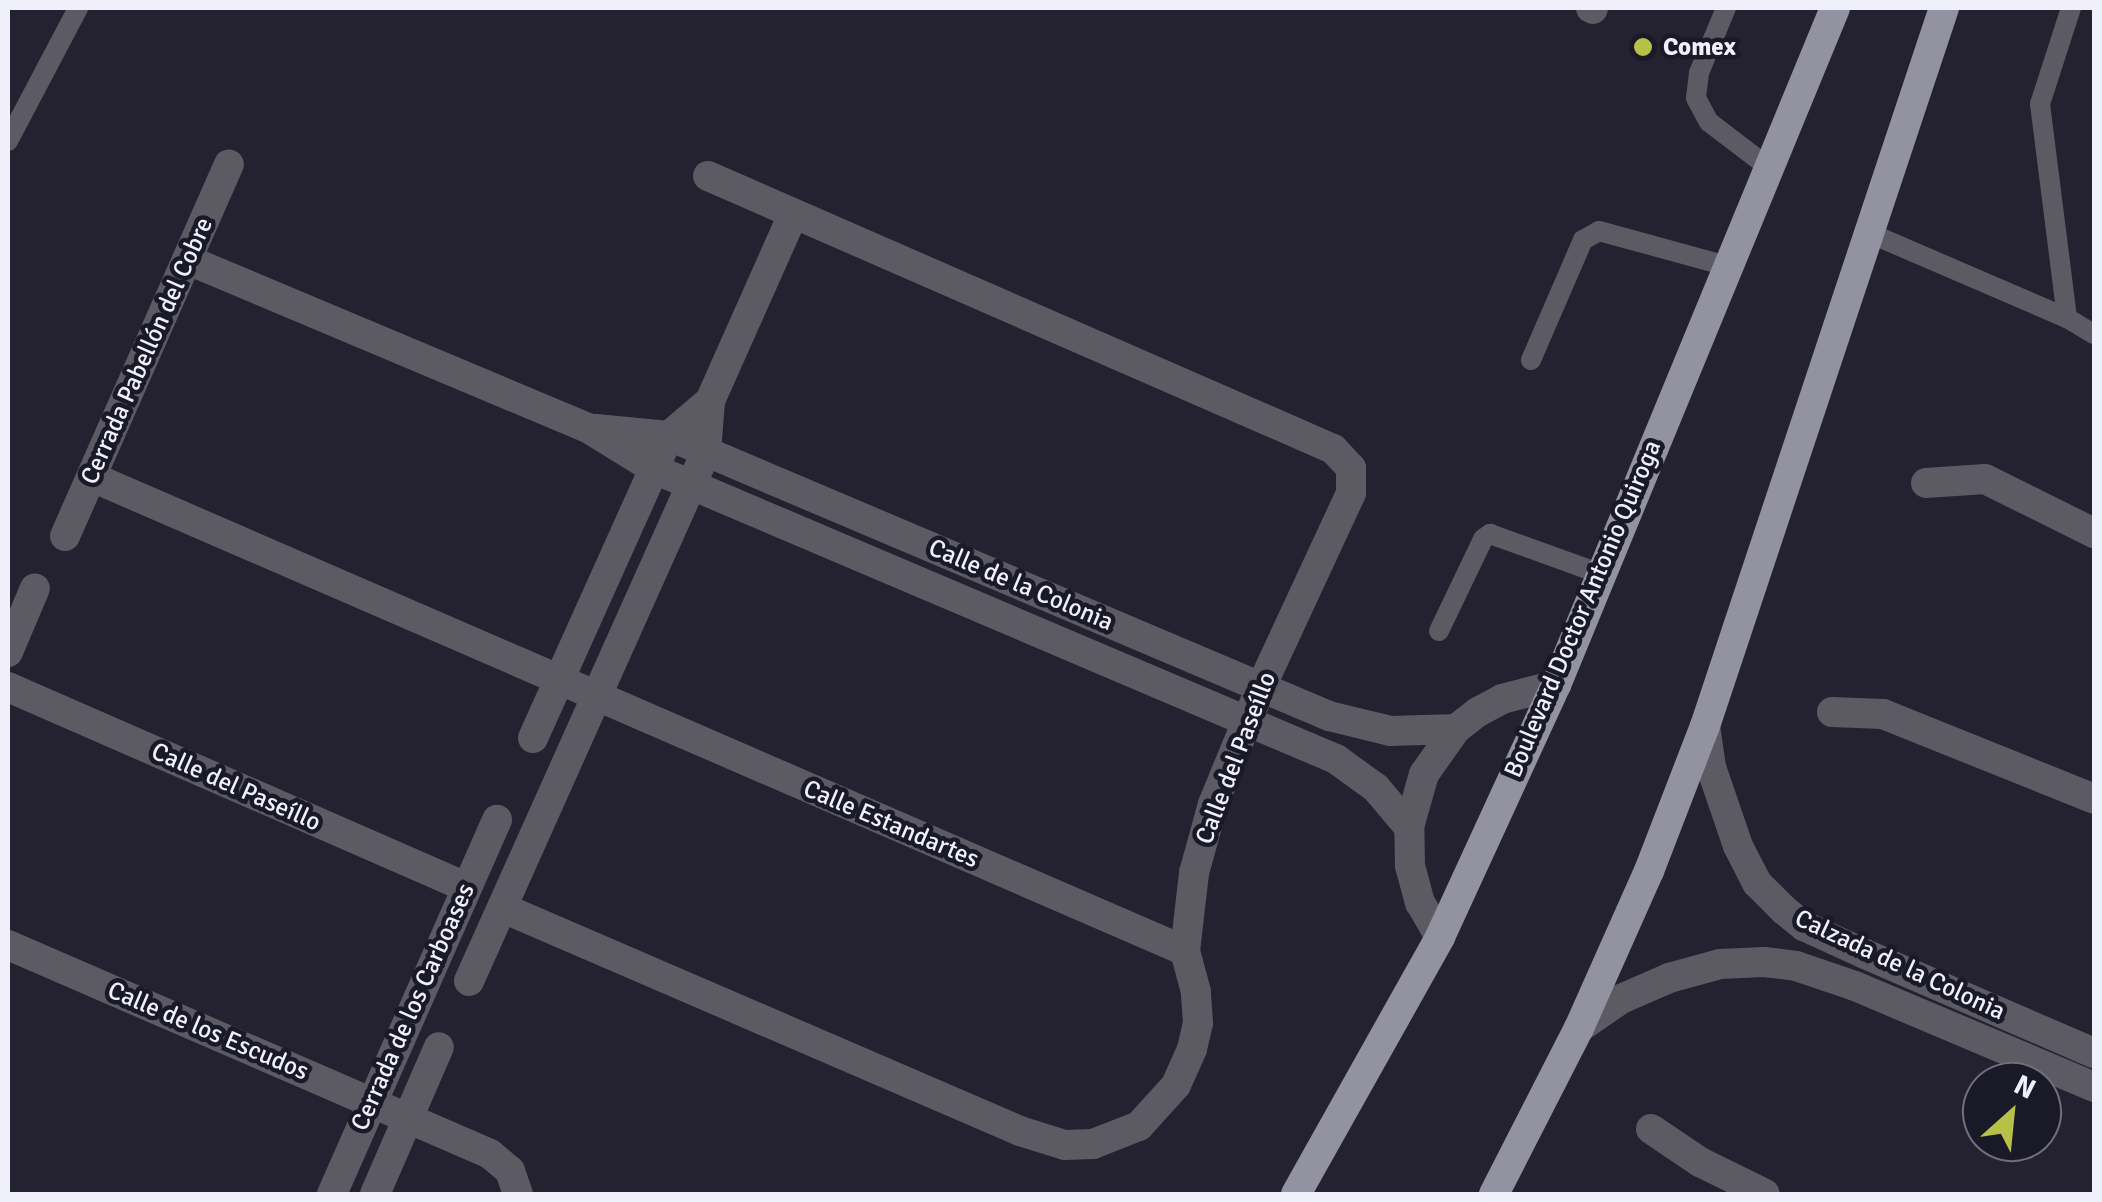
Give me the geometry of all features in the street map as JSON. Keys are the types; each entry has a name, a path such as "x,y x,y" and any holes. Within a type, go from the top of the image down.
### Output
{"main road":[{"name":"Boulevard Doctor Antonio Quiroga","path":"1296,1194 1440,938 1556,686 1835,8"},
{"path":"1494,1194 1579,1028 1649,871 1705,726 1944,8"}],"street":[{"name":"Cerrada Pabellón del Cobre","path":"65,536 228,165"},
{"name":"Calle del Paseíllo","path":"503,908 1020,1131 1065,1145 1093,1144 1138,1126 1176,1085 1198,1023 1196,992 1185,952 1194,873 1213,804 1245,723 1351,493 1351,468 1344,456 708,176"},
{"path":"469,981 706,452 710,401 793,214"},
{"name":"Calle de la Colonia","path":"188,260 588,428 654,469 1245,723 1314,749 1357,772 1409,827"},
{"path":"534,738 669,436 710,401"},
{"name":"Calle de la Colonia","path":"588,428 669,436 1359,726 1391,731 1456,730"},
{"name":"Calle Estandartes","path":"92,477 1185,952"},
{"path":"1926,483 1985,479 2094,533"},
{"path":"8,652 35,588"},
{"path":"1440,938 1420,903 1410,866 1409,827 1424,774 1456,730 1502,698 1556,686"},
{"name":"Calle del Paseíllo","path":"8,687 465,887"},
{"path":"1832,712 1883,714 2094,799"},
{"name":"Calzada de la Colonia","path":"1705,726 1715,780 1738,846 1757,883 1784,910 1804,926 1864,954 2094,1053"},
{"name":"Cerrada de los Carboases","path":"332,1194 497,820"},
{"path":"1764,962 1784,910"},
{"name":"Calle de los Escudos","path":"8,945 490,1154 510,1171 518,1194"},
{"name":"Calzada de la Colonia","path":"1579,1028 1621,998 1669,978 1720,964 1764,962 1796,966 1855,986 2094,1087"},
{"name":"Cerrada de los Carboases","path":"375,1194 439,1046"},
{"path":"1651,1129 1700,1162 1765,1194"}],"lane":[{"path":"8,142 78,8"},
{"path":"1726,8 1699,73 1696,98 1709,122 1768,167"},
{"path":"2068,318 2040,104 2071,8"},
{"path":"1531,360 1584,240 1599,231 1727,266"},
{"path":"1867,232 2068,318 2094,334"},
{"path":"1439,631 1483,539 1490,534 1601,574"}],"place":[{"name":"Comex","path":"1643,47"}]}
